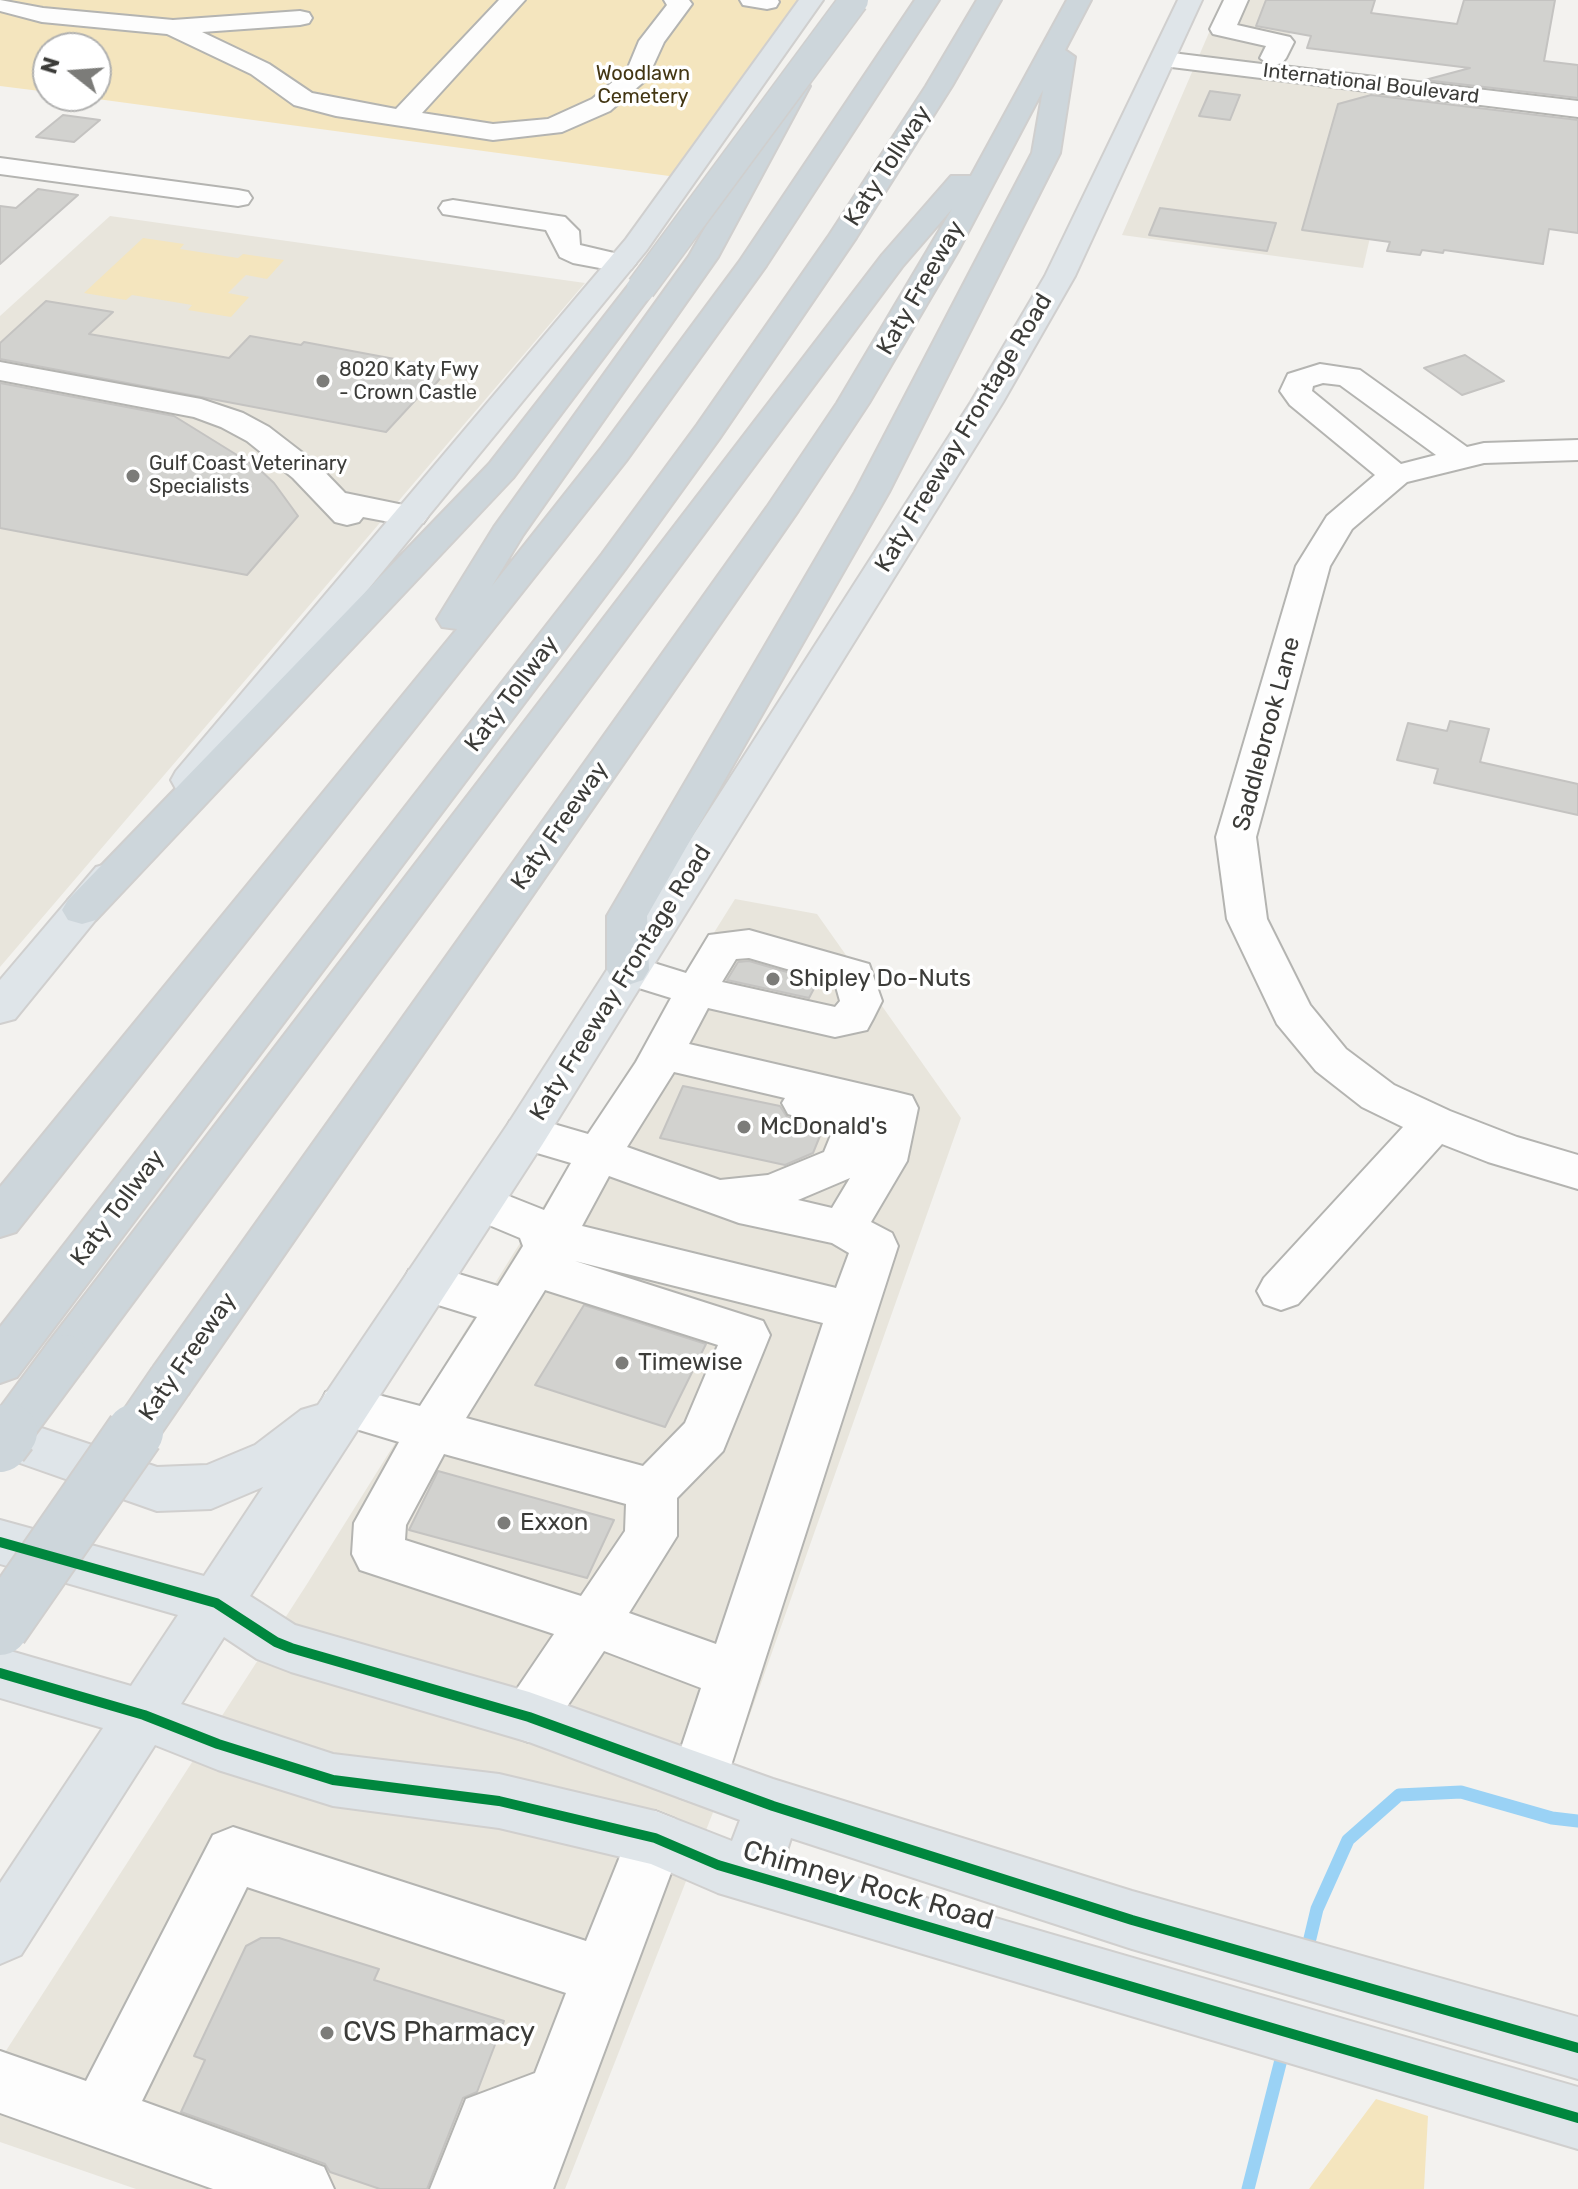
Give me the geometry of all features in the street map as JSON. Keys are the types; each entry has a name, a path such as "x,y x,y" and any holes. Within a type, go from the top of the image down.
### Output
{"highway":[{"path":"368,762 506,534 703,257 789,103 837,0"},
{"path":"82,910 501,471 631,275 854,0"},
{"path":"0,1219 535,556 702,334 796,202 927,0"},
{"name":"Katy Tollway","path":"9,1352 614,561 708,432 842,238 939,86 989,0"},
{"path":"598,651 914,169 1015,0"},
{"path":"628,970 627,916 872,492 1046,153 1073,11"},
{"name":"Katy Freeway","path":"0,1627 781,511 913,306 1073,11"},
{"path":"598,651 892,261 1012,123"},
{"name":"Katy Tollway","path":"0,1444 598,651"}],"main road":[{"path":"0,1008 411,516 631,275 811,0"},
{"name":"Katy Freeway Frontage Road","path":"0,1935 344,1406 481,1203 987,402 1060,276 1190,0"},
{"path":"0,1435 157,1489 211,1487 273,1460 344,1406"},
{"name":"Chimney Rock Road","path":"0,1542 216,1603 276,1642 291,1648 529,1717 773,1806 1132,1920 1578,2048"},
{"name":"Chimney Rock Road","path":"0,1673 144,1715 218,1744 333,1780 499,1801 655,1838 718,1865 1578,2118"},
{"path":"750,1874 773,1806"}],"street":[{"path":"402,119 513,0"},
{"path":"1236,0 1222,29 1281,42 1273,58"},
{"path":"0,4 42,15 172,27 269,54 303,99 336,108 493,132 553,126 601,105 638,74 652,41 683,1"},
{"path":"172,27 310,12 269,54"},
{"name":"International Boulevard","path":"1167,52 1273,58 1298,68"},
{"name":"International Boulevard","path":"1167,52 1415,83 1578,109"},
{"name":"International Boulevard","path":"1415,83 1578,96"},
{"path":"0,166 238,198"},
{"path":"453,208 555,223 565,231 564,242 570,251 631,275"},
{"path":"0,371 187,406 232,420 258,434 305,471 340,508 411,516"},
{"path":"1395,475 1301,398 1296,391 1299,381 1320,373 1349,377 1462,459"},
{"name":"Saddlebrook Lane","path":"1578,450 1484,453 1395,475 1339,523 1313,566 1236,837 1247,919 1292,1013 1331,1060 1378,1096 1434,1123 1504,1150 1578,1172"},
{"path":"628,970 696,991 658,1062 598,1155 550,1242 432,1430 380,1523 378,1554 592,1623 733,1675"},
{"path":"526,1133 734,1194 797,1204 833,1200 858,1170 855,1132 835,1112 658,1062"},
{"path":"658,1062 896,1108 884,1161 844,1228"},
{"path":"1281,1291 1434,1123"},
{"path":"699,1778 875,1246 844,1228 739,1205 734,1194"},
{"path":"481,1203 540,1227 550,1242 556,1275 746,1335 705,1436 652,1490 651,1536 529,1717"},
{"path":"550,1242 839,1308 854,1303"},
{"path":"426,1283 509,1308"},
{"path":"344,1406 652,1490"},
{"path":"521,2189 655,1838"},
{"path":"101,2117 233,1855 604,1976"},
{"path":"0,2082 302,2189"},
{"path":"462,2189 488,2121 558,2095"}],"shaded area":[{"path":"1223,0 1303,0 1273,78 1403,94 1363,268 1122,235"},
{"path":"110,216 585,283 0,967 0,316"},
{"path":"735,899 817,914 961,1118 736,1754 565,2189 136,2189 0,2142 0,2060 307,1584"}],"green space":[{"name":"Woodlawn Cemetery","path":"0,0 811,0 684,178 112,101 112,32 32,32 32,90 0,86"},
{"path":"143,238 184,244 180,249 238,258 243,254 284,260 267,279 246,275 228,293 249,297 231,317 188,310 192,305 132,295 126,300 84,293"},
{"path":"1376,2099 1428,2116 1424,2189 1309,2189"}],"building":[{"path":"1266,0 1375,0 1371,13 1457,24 1464,0 1555,0 1544,61 1578,65 1578,98 1425,80 1470,68 1307,48 1311,36 1256,26"},
{"path":"1210,91 1240,95 1230,120 1199,116"},
{"path":"1371,95 1578,120 1578,233 1549,229 1543,264 1444,250 1443,253 1422,250 1420,255 1387,251 1390,242 1302,230 1338,104"},
{"path":"63,115 100,120 74,142 36,137"},
{"path":"38,189 78,195 0,264 0,206 16,208"},
{"path":"1160,208 1276,223 1267,251 1149,235"},
{"path":"46,301 113,312 89,334 229,358 250,336 301,345 304,342 448,369 427,394 422,393 386,432 0,359 0,343"},
{"path":"1465,355 1504,381 1462,395 1424,368"},
{"name":"Gulf Coast Veterinary Specialists","path":"0,383 174,416 258,468 274,483 298,516 247,575 0,528"},
{"path":"1450,721 1489,729 1480,762 1578,784 1578,815 1434,783 1438,769 1397,760 1408,723 1447,731"},
{"name":"Shipley Do-Nuts","path":"749,961 818,981 809,998 727,980 738,962"},
{"name":"McDonald's","path":"683,1086 780,1106 787,1117 822,1131 813,1153 785,1165 660,1138"},
{"name":"Timewise","path":"584,1305 706,1344 665,1427 535,1385"},
{"name":"Exxon","path":"438,1471 614,1520 587,1578 409,1530"},
{"name":"CVS Pharmacy","path":"261,1938 279,1938 379,1969 374,1980 504,2021 477,2092 463,2098 427,2189 380,2189 330,2172 325,2164 181,2112 205,2060 194,2056 246,1946"}],"waterway":[{"path":"1306,1955 1317,1909 1348,1840 1399,1795 1461,1792 1552,1818 1578,1821"},
{"path":"1248,2189 1284,2048"}],"cycle path":[{"path":"0,1542 216,1603 276,1642 291,1648 529,1717 773,1806 1132,1920 1578,2048"},
{"path":"0,1673 144,1715 218,1744 333,1780 499,1801 655,1838 718,1865 1578,2118"}],"place":[{"name":"8020 Katy Fwy - Crown Castle","path":"323,381"},
{"name":"Gulf Coast Veterinary Specialists","path":"133,476"},
{"name":"Shipley Do-Nuts","path":"773,979"},
{"name":"McDonald's","path":"744,1127"},
{"name":"Timewise","path":"622,1363"},
{"name":"Exxon","path":"504,1523"},
{"name":"CVS Pharmacy","path":"327,2033"}]}
